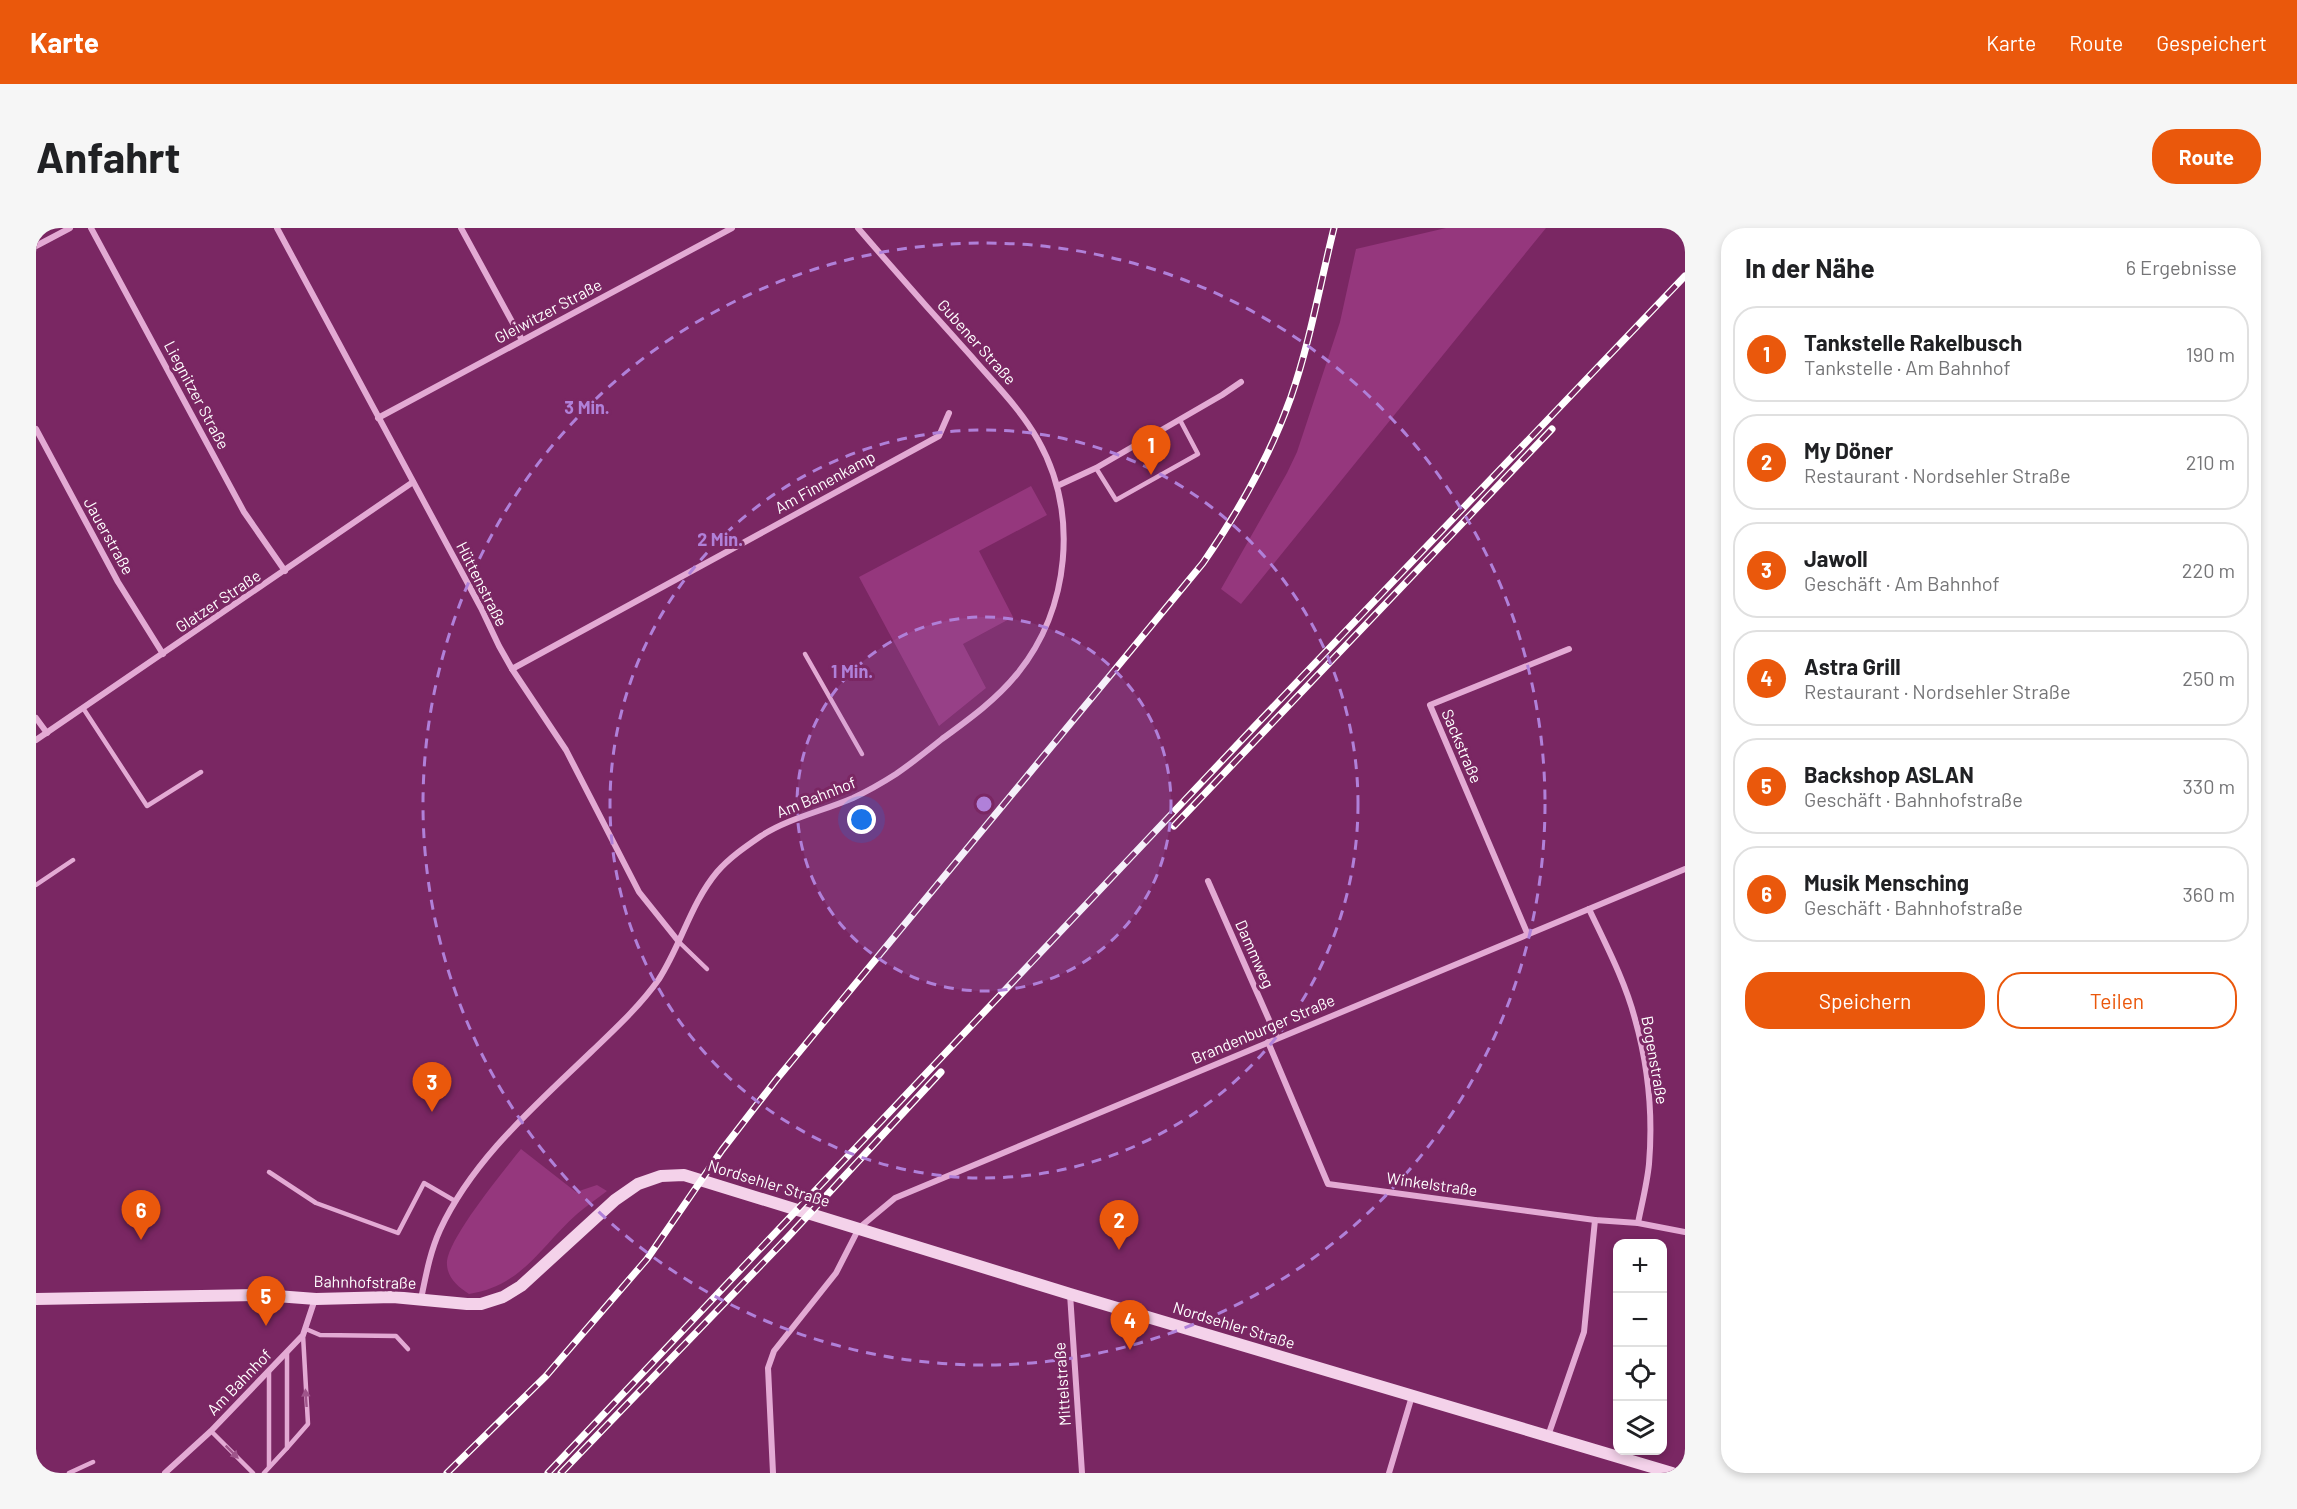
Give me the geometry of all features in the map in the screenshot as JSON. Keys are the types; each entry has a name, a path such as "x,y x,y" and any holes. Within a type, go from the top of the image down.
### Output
{"main road":[{"name":"Nordsehler Straße","path":"684,1175 1070,1294 1672,1473"},
{"name":"Bahnhofstraße","path":"36,1299 263,1295 316,1299 393,1296 481,1304 503,1298 521,1286 615,1200 638,1184 661,1176 684,1175"}],"street":[{"path":"36,246 70,228"},
{"name":"Liegnitzer Straße","path":"92,228 244,512 285,571"},
{"name":"Hüttenstraße","path":"277,228 512,669 566,750 639,892 679,942"},
{"path":"461,228 522,340"},
{"name":"Gleiwitzer Straße","path":"378,418 732,228"},
{"name":"Gubener Straße","path":"858,228 1010,400 1038,439 1057,486"},
{"path":"1057,486 1096,468 1241,382"},
{"name":"Am Finnenkamp","path":"512,669 939,436 950,413"},
{"name":"Jauerstraße","path":"36,429 118,582 163,654"},
{"name":"Glatzer Straße","path":"36,740 413,482"},
{"name":"Am Bahnhof","path":"421,1299 429,1261 439,1233 455,1201 477,1167 634,1009 659,978 700,897 717,872 739,851 766,833 785,823 852,798 900,771 985,706 1017,675 1036,648 1059,590 1064,535 1057,486"},
{"name":"Sackstraße","path":"1528,935 1430,705 1569,649"},
{"path":"36,718 47,733"},
{"name":"Brandenburger Straße","path":"859,1228 895,1198 1685,869"},
{"name":"Dammweg","path":"1208,881 1277,1038"},
{"name":"Bogenstraße","path":"1589,909 1614,963 1635,1018 1644,1059 1650,1121 1649,1164 1638,1222"},
{"name":"Winkelstraße","path":"1268,1042 1328,1184 1595,1220 1638,1222 1685,1232"},
{"path":"1548,1436 1584,1332 1595,1220"},
{"path":"773,1473 768,1368 774,1351 836,1273 859,1228"},
{"name":"Mittelstraße","path":"1070,1294 1082,1473"},
{"name":"Am Bahnhof","path":"165,1473 211,1431 287,1353 304,1332 316,1299"},
{"path":"1389,1473 1412,1396"}],"lane":[{"path":"1096,468 1116,500 1198,454 1180,420"},
{"path":"805,654 862,754"},
{"path":"83,708 147,806 201,772"},
{"path":"36,885 73,860"},
{"path":"679,942 707,969"},
{"path":"268,1172 316,1203 398,1233 424,1183 455,1201"},
{"path":"264,1473 308,1424 304,1332 320,1335 396,1336 408,1349"},
{"path":"287,1353 287,1448"},
{"path":"269,1372 269,1467"},
{"path":"211,1431 253,1473"},
{"path":"69,1473 93,1462"}],"shaded area":[{"path":"1446,228 1546,228 1241,604 1221,589 1297,452 1340,322 1356,249"},
{"path":"1031,486 1047,515 979,551 1013,617 963,644 986,688 939,726 859,577"},
{"path":"521,1149 576,1192 597,1185 607,1191 577,1214 517,1274 487,1290 469,1294 448,1272 447,1261 450,1250 467,1220"}],"railway":[{"path":"447,1473 546,1376 647,1259 722,1150 776,1080 1203,563 1253,483 1283,419 1304,355 1334,228"},
{"path":"548,1473 1254,727 1685,276"},
{"path":"1174,826 1552,429"},
{"path":"561,1473 788,1237 941,1072"}],"place":[{"name":"Tankstelle Rakelbusch","path":"1151,475"},
{"name":"Jawoll","path":"432,1112"},
{"name":"Musik Mensching","path":"141,1240"},
{"name":"My Döner","path":"1119,1250"},
{"name":"Backshop ASLAN","path":"266,1326"},
{"name":"Astra Grill","path":"1130,1350"}]}
